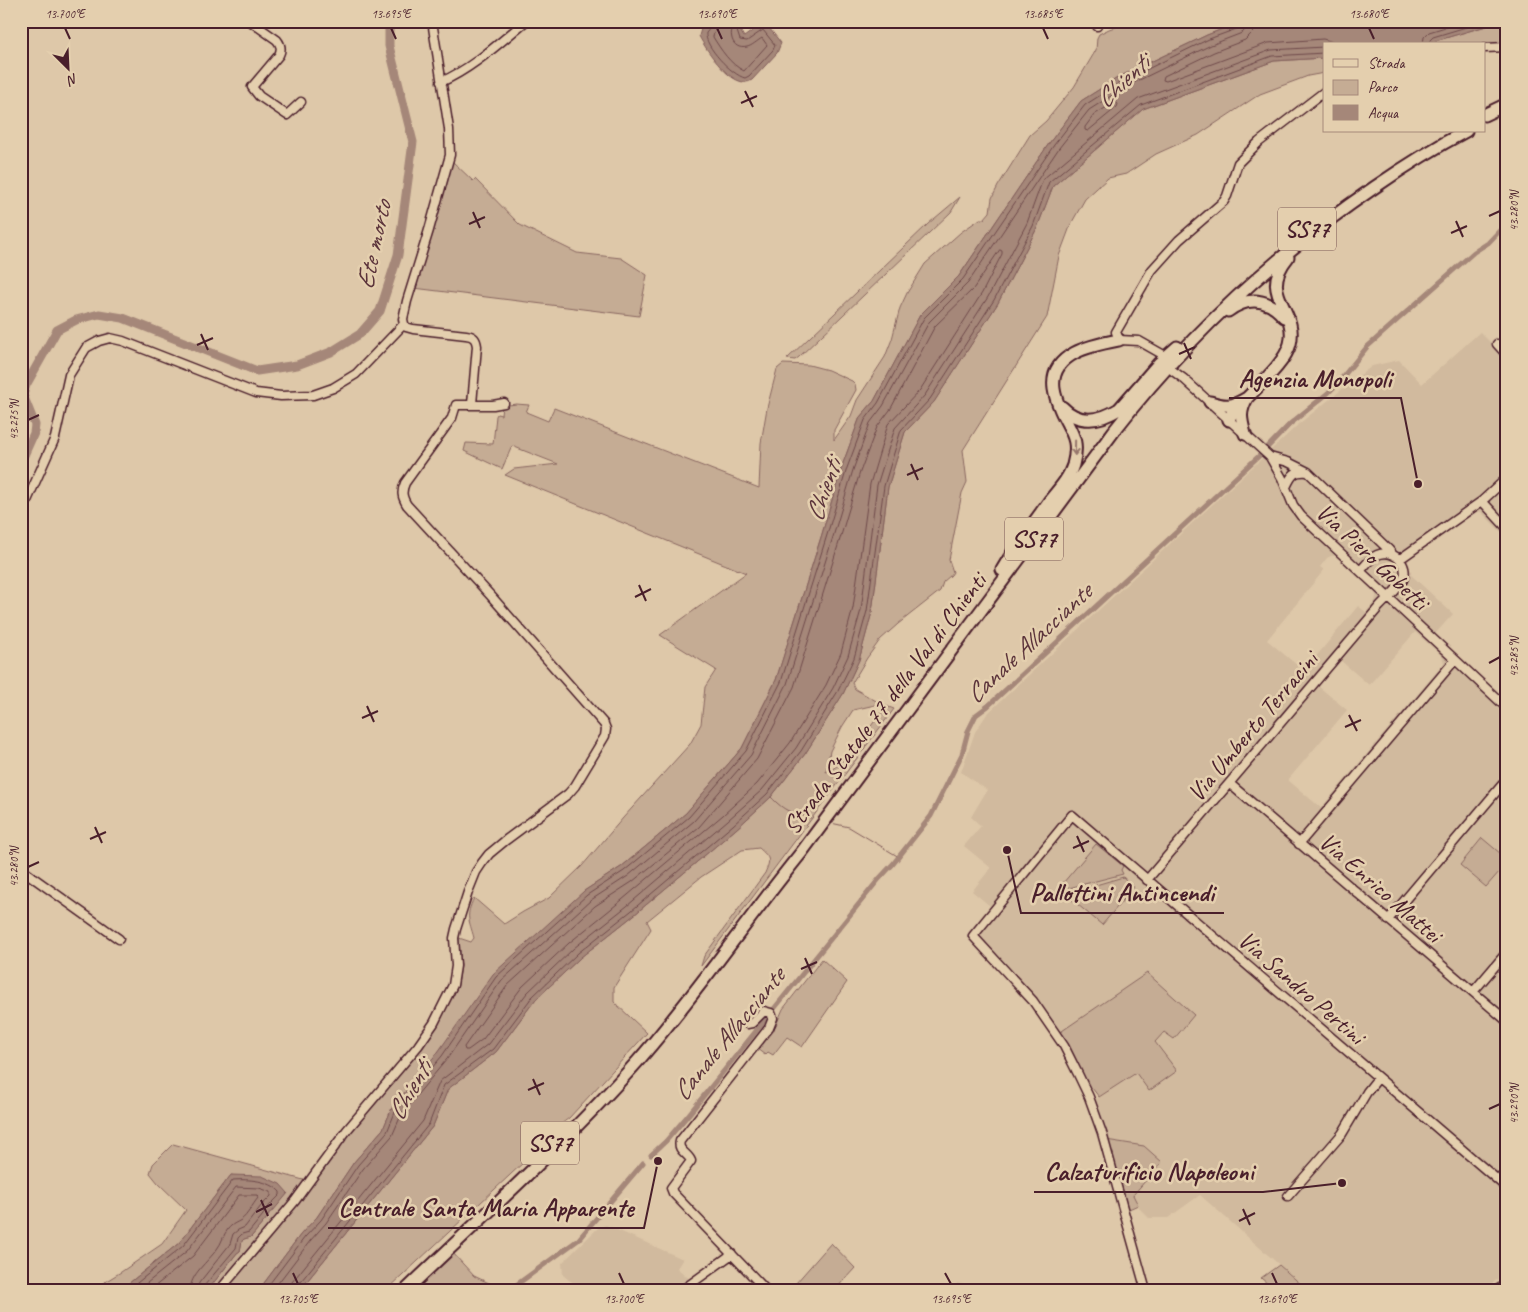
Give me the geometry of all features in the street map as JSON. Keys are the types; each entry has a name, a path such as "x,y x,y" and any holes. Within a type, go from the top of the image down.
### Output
{"highway":[{"path":"1486,114 1507,104"},
{"path":"1486,121 1507,111"},
{"name":"Strada Statale 77 della Val di Chienti","path":"405,1291 563,1139 642,1055 897,718 1002,570 1125,407 1202,320 1290,241 1370,182 1451,132"},
{"name":"Strada Statale 77 della Val di Chienti","path":"916,692 1104,444 1151,385 1193,339 1258,276 1303,240 1409,164 1464,132"},
{"path":"1230,420 1283,360 1290,344 1292,334 1290,325 1276,286 1277,275 1282,265 1298,248 1344,213 1366,193"},
{"path":"1151,385 1164,376 1225,313 1238,305 1251,301 1269,304 1283,315 1290,325"},
{"path":"1002,570 1013,550 1065,481 1073,464 1076,448 1074,436 1058,404 1053,384 1057,368 1060,363 1073,354 1107,343 1121,330"},
{"path":"1058,404 1072,416 1084,420 1094,420 1111,414 1119,409 1159,363 1177,348"},
{"path":"1210,402 1229,406 1242,405"},
{"path":"1242,405 1245,434"},
{"name":"Strada Statale 77 della Val di Chienti","path":"396,1291 557,1137 598,1095 698,983"}],"street":[{"path":"250,21 277,40 281,50 279,55 252,87 258,96 288,115 300,102"},
{"path":"432,21 449,129 450,155 403,319 406,327 413,329 466,335 472,336 475,339 477,346 472,404"},
{"path":"442,82 466,69 526,21"},
{"path":"1486,48 1507,47"},
{"path":"1160,356 1145,344 1133,340 1121,330 1152,270 1179,240 1227,196 1238,163 1259,142 1323,93"},
{"path":"21,514 54,438 69,375 86,348 99,341 110,338 123,341 256,393 281,396 313,396 334,388 356,374 404,324"},
{"path":"1497,344 1507,355"},
{"name":"Via Piero Gobetti","path":"1174,369 1266,454 1279,470 1293,505 1301,516 1507,708"},
{"path":"219,1291 295,1201 347,1130 418,1046 434,1023 453,985 456,974 454,938 456,929 468,892 482,863 489,854 506,840 568,794 575,786 605,736 606,729 604,724 403,499 402,489 404,483 452,418 456,405 493,405 504,402"},
{"path":"1266,454 1308,472 1396,557 1404,570 1403,579 1401,584 1388,597"},
{"path":"1286,487 1292,475 1300,471 1308,472"},
{"path":"1396,557 1482,501 1507,478"},
{"path":"1482,501 1507,528"},
{"path":"1360,572 1376,556 1386,553 1396,557"},
{"name":"Via Umberto Terracini","path":"1147,880 1388,597"},
{"path":"1299,844 1455,660"},
{"path":"1388,920 1507,779"},
{"name":"Via Enrico Mattei","path":"1230,784 1507,1021"},
{"name":"Via Sandro Pertini","path":"1146,1291 1102,1133 1089,1097 1078,1074 1064,1046 1033,1001 973,936 1072,815 1507,1188"},
{"path":"21,869 119,939"},
{"path":"1473,992 1507,952"},
{"path":"747,1024 755,1020 762,1012 767,1011 771,1013 773,1018 769,1028 680,1141 681,1149 691,1161 671,1188 699,1221 767,1291"},
{"path":"1288,1196 1342,1134 1367,1092 1378,1078"},
{"path":"681,1291 732,1254"},
{"path":"1495,1291 1507,1284"}],"shaded area":[{"path":"1480,332 1490,342 1496,337 1507,349 1507,538 1481,512 1476,512 1409,559 1407,563 1409,573 1453,614 1435,634 1507,700 1507,1280 1502,1284 1496,1280 1491,1285 1494,1288 1489,1291 1309,1291 1200,1195 1168,1218 1149,1218 1140,1209 1106,1140 1093,1101 1137,1072 1176,1071 1155,1042 1164,1031 1174,1039 1194,1015 1054,1037 1017,987 967,935 990,906 972,891 991,868 964,846 981,826 971,817 987,790 961,772 975,732 987,714 1300,423 1372,366 1399,360 1422,384","holes":["1331,556 1336,556 1375,591 1376,597 1366,612 1358,606 1304,671 1267,640 1324,570 1320,567","1415,632 1442,656 1444,663 1321,808 1288,780 1347,710 1318,686 1340,660 1369,685"]},
{"path":"606,1225 683,1259 677,1268 693,1282 681,1291 587,1291 569,1280 563,1275 562,1263 599,1227"},
{"path":"957,1283 993,1291 955,1291"}],"green space":[{"path":"1134,21 1243,21 1207,35 1119,77 1081,101 1050,142 959,276 920,315 874,401 860,417 842,466 776,680 742,748 686,813 621,867 584,891 438,1052 392,1108 383,1129 354,1162 317,1217 301,1234 258,1291 223,1291 427,1041 439,1023 458,985 461,966 459,938 471,942 474,938 469,922 469,914 474,898 504,924 549,898 582,866 690,744 701,724 705,687 716,670 660,635 746,573 505,475 514,469 558,464 512,446 502,469 464,451 466,443 493,444 496,416 497,414 501,415 502,406 529,405 526,412 548,421 554,408 759,488 761,443 767,408 777,369 783,364 809,365 828,370 855,384 856,390 834,430 834,440 851,416 857,400 885,357 900,308 925,264 961,232 980,219 984,219 990,212 992,198 998,186 1030,135 1046,121 1074,87 1096,50 1099,34"},
{"path":"1507,21 1507,45 1486,46 1486,42 1432,42"},
{"path":"1323,58 1323,73 1308,76 1260,94 1198,135 1156,154 1126,174 1108,178 1085,199 1071,224 1059,256 1047,317 963,450 967,482 962,493 949,560 953,572 943,582 940,591 880,640 867,658 852,683 855,689 878,702 875,705 853,710 830,751 826,772 841,762 886,706 894,709 701,966 704,956 765,873 768,859 759,848 742,850 701,877 647,921 651,929 614,987 614,1002 647,1033 540,1147 387,1290 299,1291 433,1126 448,1089 496,1052 535,1000 581,957 634,915 771,797 805,754 843,694 859,660 872,612 888,487 905,432 934,402 998,303 1037,228 1053,186 1143,109 1274,61"},
{"path":"452,161 473,181 475,179 520,225 577,253 621,258 647,275 639,316 414,288"},
{"path":"960,197 951,212 799,357 795,360 787,359 928,224"},
{"path":"1482,838 1507,859 1507,863 1486,887 1460,865"},
{"path":"1096,844 1123,866 1121,870 1123,874 1069,888 1063,883"},
{"path":"1123,877 1134,887 1102,925 1071,899 1070,895 1072,892"},
{"path":"822,959 847,982 802,1047 787,1037 773,1055 768,1052 765,1055 757,1049 776,1025 783,1009"},
{"path":"1147,973 1194,1015 1174,1039 1164,1032 1155,1042 1177,1071 1149,1091 1136,1073 1099,1097 1092,1088 1089,1091 1059,1033"},
{"path":"1106,1140 1144,1146 1162,1162 1133,1195 1138,1205 1129,1209 1127,1209"},
{"path":"173,1144 307,1181 214,1291 207,1291 240,1251 242,1241 251,1237 268,1217 269,1213 287,1194 279,1184 231,1175 179,1243 123,1288 116,1291 90,1291 162,1244 186,1210 150,1173 153,1164"},
{"path":"831,1243 855,1268 834,1291 789,1291"},
{"path":"452,1252 474,1276 506,1291 411,1291"},
{"path":"1279,1265 1303,1286 1291,1291 1276,1291 1261,1278"}],"water":[{"path":"710,21 751,21 741,32 744,37 759,26 766,24 781,43 777,53 752,80 745,82 737,80 721,68 699,36 701,29"},
{"name":"Chienti","path":"1243,21 1503,21 1432,42 1323,42 1323,58 1274,61 1143,109 1053,186 1037,228 998,303 934,402 905,432 888,487 872,612 859,660 843,694 805,754 771,797 634,915 581,957 535,1000 496,1052 448,1089 433,1126 299,1291 258,1291 301,1234 317,1217 354,1162 383,1129 392,1108 438,1052 493,974 584,891 621,867 686,813 742,748 776,680 842,466 860,417 874,401 920,315 959,276 1050,142 1081,101 1119,77 1207,35"},
{"path":"231,1175 262,1176 280,1184 288,1193 273,1211 269,1213 268,1217 251,1237 242,1241 240,1251 207,1291 116,1291 123,1288 179,1243"}],"waterway":[{"name":"Ete morto","path":"21,462 34,433 35,425 23,395 26,385 57,330 76,320 99,314 123,318 257,371 297,365 331,352 360,334 380,311 398,255 413,142 389,46 389,21"},
{"name":"Canale Allacciante","path":"651,1155 689,1114 931,816 962,754 968,731 976,715 1260,455 1290,424 1328,393 1367,347 1474,252 1488,243 1507,223"},
{"path":"771,797 780,806 789,811 811,818"},
{"path":"831,823 849,827 899,857"},
{"name":"Canale Allacciante","path":"507,1291 578,1240 643,1163"}],"place":[{"name":"Agenzia Monopoli","path":"1418,484"},
{"name":"Pallottini Antincendi","path":"1007,850"},
{"name":"Centrale Santa Maria Apparente","path":"658,1161"},
{"name":"Calzaturificio Napoleoni","path":"1342,1183"}]}
